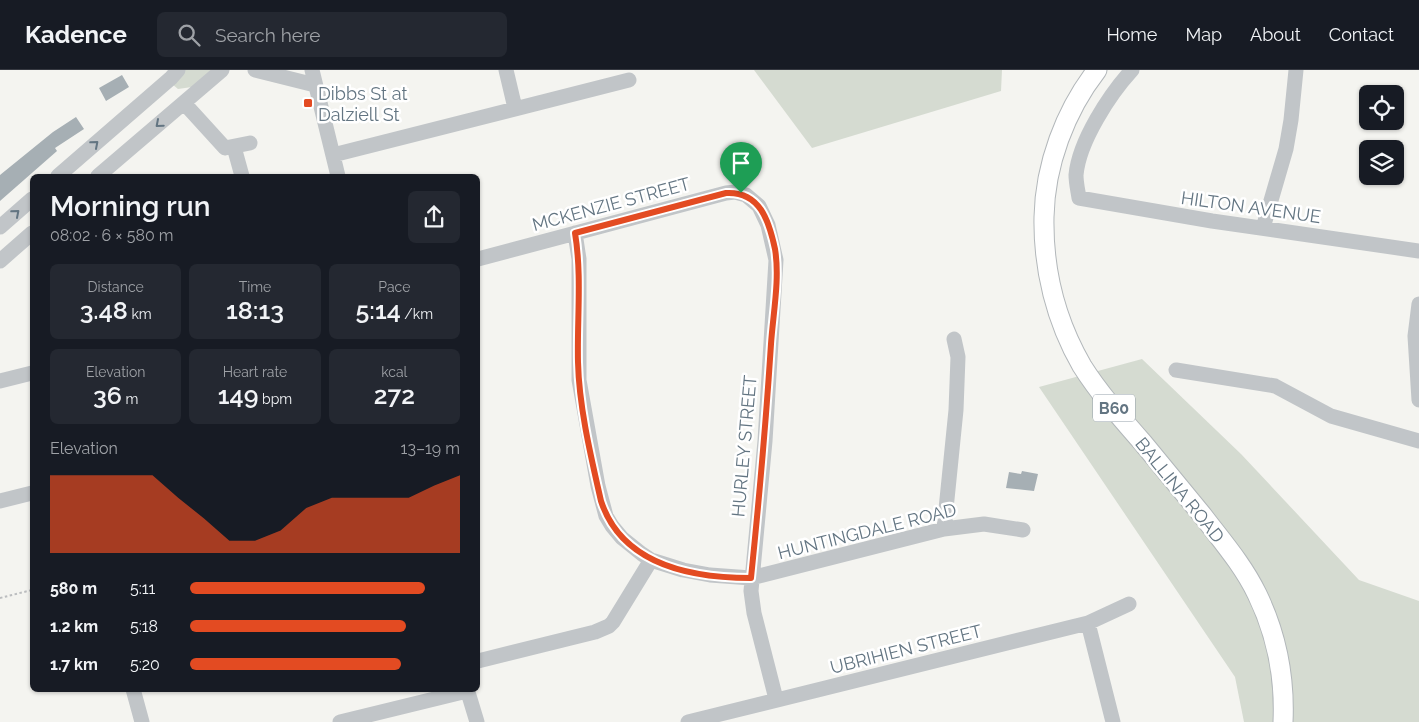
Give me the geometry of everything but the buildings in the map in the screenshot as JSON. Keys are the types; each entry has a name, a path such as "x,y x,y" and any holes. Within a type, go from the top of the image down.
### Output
{"main road":[{"name":"BALLINA ROAD","path":"1097,70 1079,97 1060,136 1047,185 1044,204 1045,245 1055,301 1064,327 1083,366 1122,420 1219,536 1257,593 1277,650 1283,689 1283,722"}],"street":[{"path":"60,174 178,70"},
{"path":"100,174 222,70"},
{"path":"255,70 315,85"},
{"path":"312,70 338,174"},
{"path":"506,70 515,108"},
{"name":"HILTON AVENUE","path":"1132,70 1106,103 1083,151 1076,176 1079,198 1163,213 1419,251"},
{"path":"1263,228 1286,149 1296,70"},
{"path":"333,155 629,80"},
{"path":"184,103 225,148 250,143"},
{"path":"234,147 241,174"},
{"name":"MCKENZIE STREET","path":"480,258 726,193 741,193 753,199"},
{"name":"HURLEY STREET","path":"753,199 768,225 776,260 765,442 751,578 754,613 776,700"},
{"path":"0,227 30,200"},
{"name":"HUNTINGDALE ROAD","path":"575,233 579,259 579,380 601,501 606,516 618,533 629,545 651,560 683,570 710,575 751,578 944,529 984,524 1022,530"},
{"path":"0,260 30,235"},
{"path":"1419,304 1416,336 1419,400"},
{"path":"944,529 956,410 958,358 954,340"},
{"path":"1176,370 1275,386 1331,416 1419,440"},
{"path":"0,381 30,374"},
{"path":"0,501 30,494"},
{"path":"480,661 595,632 609,626 651,560"},
{"name":"UBRIHIEN STREET","path":"688,722 1088,624 1129,604"},
{"path":"1088,624 1113,722"},
{"path":"134,692 142,722"},
{"path":"340,722 459,692"},
{"path":"468,692 477,722"}],"path":[{"path":"0,598 30,590"}],"shaded area":[{"path":"184,70 212,70 192,87 178,89 172,84"},
{"path":"754,70 1002,70 1001,91 812,148"},
{"path":"1142,359 1241,454 1359,580 1419,601 1419,722 1244,722 1235,677 1039,387"}],"place":[{"name":"Dibbs St at Dalziell St","path":"308,103"}],"route":[{"path":"726,193 741,193 753,199 764,215 775,249 776,260 765,442 751,578 710,575 683,570 651,560 629,545 612,526 601,501 580,392 578,363 579,259 575,233 726,193"}]}
